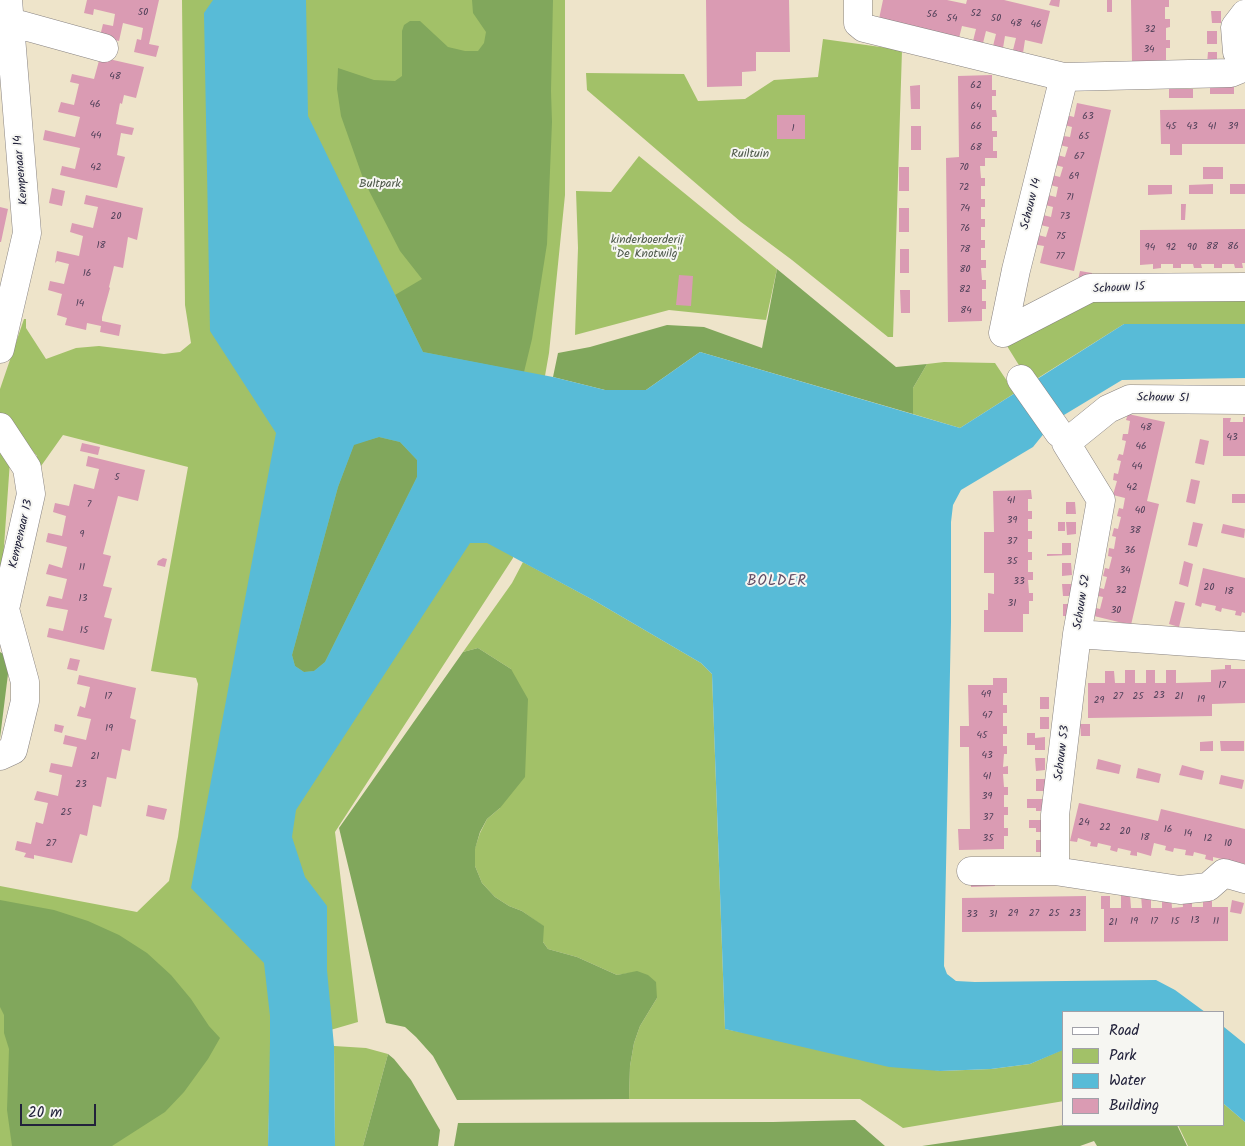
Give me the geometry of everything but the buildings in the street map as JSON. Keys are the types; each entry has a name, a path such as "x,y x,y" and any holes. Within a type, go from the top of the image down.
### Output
{"street":[{"path":"858,0 858,23 864,28 1064,76 1231,73 1245,67"},
{"name":"Kempenaar 14","path":"0,349 8,274 27,233 6,62 9,11 104,48"},
{"path":"1245,14 1235,27 1238,52 1245,57"},
{"name":"Schouw 14","path":"1003,333 1016,270 1064,76"},
{"name":"Schouw 15","path":"1003,333 1090,288 1245,287"},
{"name":"Schouw 52","path":"1021,379 1063,438 1101,500 1076,634 1245,646"},
{"name":"Schouw 51","path":"1063,438 1108,409 1130,399 1245,400"},
{"name":"Kempenaar 13","path":"0,427 27,468 31,494 5,609 25,682 25,701 13,750 0,756"},
{"name":"Schouw 53","path":"1055,871 1055,815 1076,634"},
{"path":"970,871 1055,871 1180,890 1208,887 1224,873 1245,879"}],"green space":[{"name":"Bultpark","path":"182,0 565,0 565,195 549,353 513,558 335,832 358,1022 327,1031 271,1042 268,1146 0,1146 0,886 137,912 169,881 178,837 198,684 196,678 151,671 188,467 63,435 34,476 37,456 0,413 0,389 24,319 26,319 26,328 46,359 76,348 99,346 164,354 180,352 191,343 185,305"},
{"path":"472,0 553,0 552,122 547,244 532,339 524,372 423,352 395,295 422,279 400,251 364,181 341,116 337,89 338,68 374,80 395,81 402,76 402,31 404,25 410,21 420,21 448,47 465,51 478,51 484,43 486,32 473,13"},
{"name":"Ruiltuin","path":"823,39 902,50 893,337 888,337 741,222 587,90 586,73 684,74 698,101 745,99 774,80 818,77"},
{"name":"kinderboerderij \"De Knotwilg\"","path":"639,156 777,269 766,320 669,310 575,335 578,248 576,191 611,192"},
{"path":"777,269 896,367 927,364 913,388 913,414 700,352 646,390 605,390 553,377 558,353 590,347 667,325 704,327 762,348"},
{"path":"1085,298 1245,300 1245,324 1124,324 1030,383 1007,346"},
{"path":"944,362 995,363 1015,393 960,428 913,414 913,388 927,364"},
{"path":"379,437 400,442 417,460 417,477 325,662 314,671 304,672 295,666 292,655 338,487 354,444"},
{"path":"0,450 10,461 0,603"},
{"path":"523,562 595,601 701,663 712,674 725,1029 940,1071 991,1069 1030,1064 1062,1050 1062,1101 903,1128 860,1099 629,1099 630,1066 634,1043 640,1026 657,998 637,972 617,975 577,957 548,949 543,942 543,926 522,911 509,906 495,897 482,883 475,866 475,848 480,833 487,819 500,808 511,669 478,648 463,652 512,583"},
{"path":"478,648 511,669 528,699 525,777 500,808 487,819 480,832 475,849 475,866 482,883 495,897 509,906 522,911 544,926 543,942 548,949 577,957 617,975 637,971 648,975 656,982 657,998 640,1026 634,1043 630,1066 629,1099 457,1100 433,1056 416,1037 405,1027 386,1023 339,828 463,652"},
{"path":"0,652 10,658 0,738"},
{"path":"0,900 54,910 88,921 119,935 147,953 171,975 220,1038 208,1059 184,1092 165,1112 112,1146 12,1146 7,1110 9,1049 4,1033 4,1015 0,1007"},
{"path":"334,1046 366,1048 388,1054 363,1146 335,1146"},
{"path":"388,1054 411,1080 440,1130 438,1146 363,1146"},
{"path":"1225,1105 1245,1122 1245,1146 1188,1146 1178,1126 1225,1126"},
{"path":"855,1120 885,1146 454,1146 458,1123"},
{"path":"1062,1125 1177,1126 1187,1146 1097,1146 1094,1141 1080,1146 922,1146"}],"water":[{"path":"213,0 306,0 308,116 423,352 553,377 605,390 646,390 700,352 960,428 1124,324 1245,324 1245,378 1122,380 1054,421 1033,447 961,490 953,505 951,522 951,622 944,966 947,974 956,981 975,982 1156,980 1175,990 1204,1011 1062,1011 1062,1050 1030,1064 991,1069 940,1071 889,1067 725,1029 712,674 701,663 595,601 487,543 470,543 296,810 292,837 305,877 327,906 327,970 334,1046 335,1146 268,1146 270,1016 264,963 191,888 276,433 210,331 204,13","holes":["379,437 400,442 417,460 417,477 325,662 314,671 304,672 295,666 292,655 338,487 354,445"]},
{"path":"1225,1028 1245,1044 1245,1122 1225,1105"}],"district":[{"name":"BOLDER","path":"777,582"}]}
